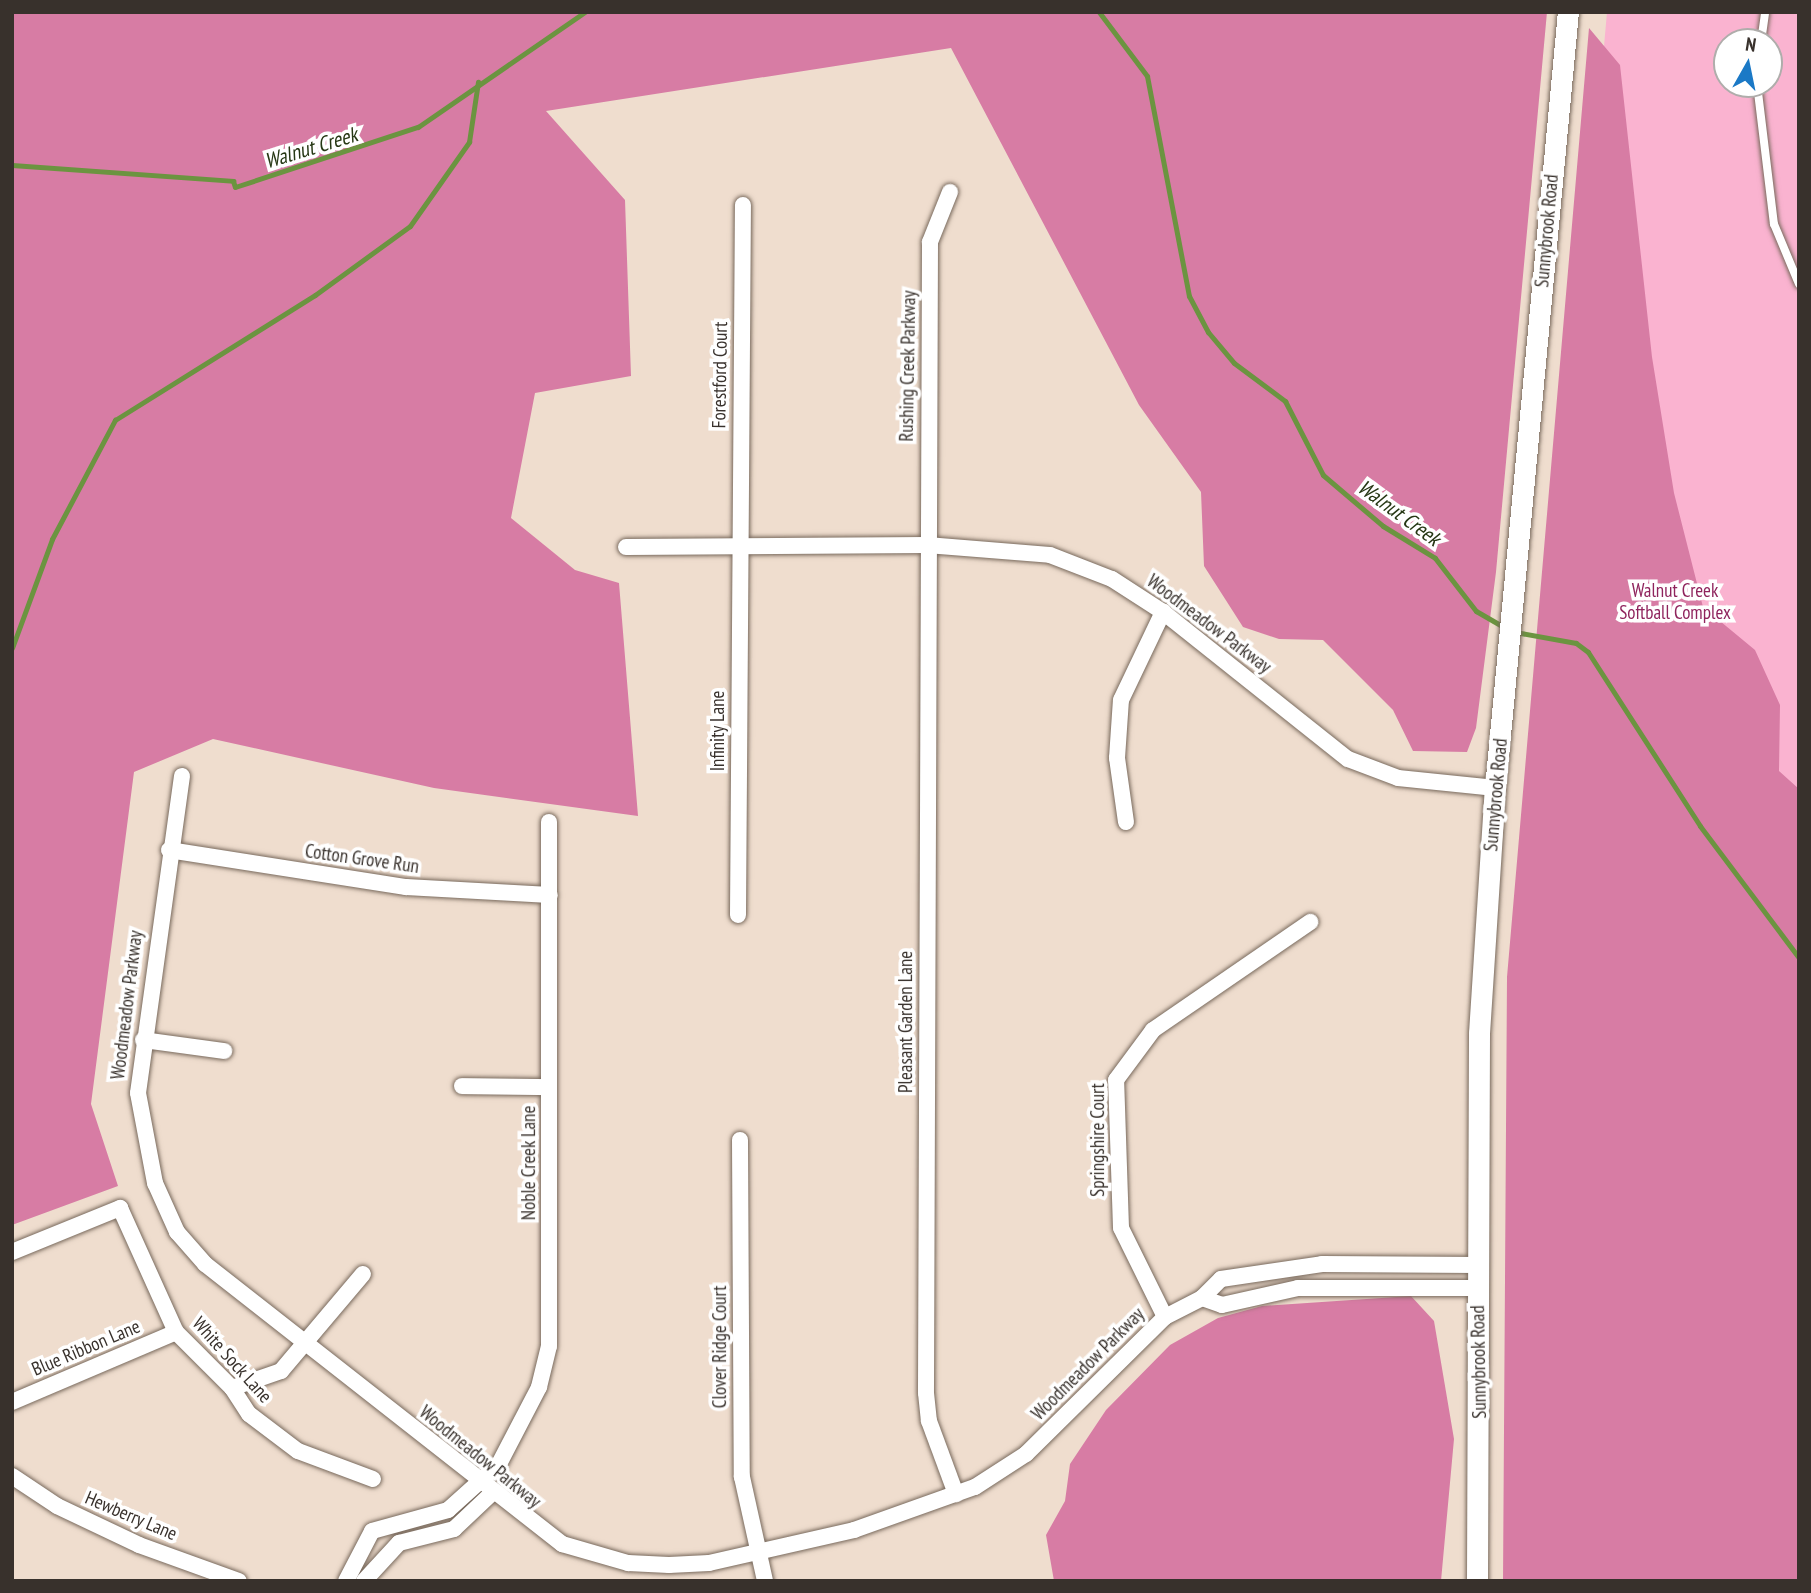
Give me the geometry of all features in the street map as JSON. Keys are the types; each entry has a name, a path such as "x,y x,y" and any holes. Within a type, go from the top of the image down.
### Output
{"main road":[{"name":"Sunnybrook Road","path":"1477,1581 1479,1033 1495,788 1568,12"}],"street":[{"name":"Rushing Creek Parkway","path":"927,545 930,242 950,192"},
{"name":"Forestford Court","path":"739,546 743,205"},
{"name":"Woodmeadow Parkway","path":"626,547 927,545 1051,555 1112,579 1163,612 1348,759 1398,778 1495,788"},
{"name":"Pleasant Garden Lane","path":"927,545 926,1393 929,1421 956,1494"},
{"name":"Infinity Lane","path":"738,915 739,546"},
{"path":"1126,822 1117,758 1121,700 1163,612"},
{"name":"Woodmeadow Parkway","path":"182,776 169,850 138,1093 144,1140 177,1232 205,1264 309,1343 491,1494 562,1544 628,1563 709,1563 854,1530 956,1494 1035,1446 1165,1317 1202,1298 1220,1279 1322,1264 1477,1265"},
{"name":"Noble Creek Lane","path":"346,1581 372,1531 448,1510 499,1464 526,1421 549,1346 549,822"},
{"name":"Cotton Grove Run","path":"169,850 406,887 550,895"},
{"name":"Springshire Court","path":"1165,1317 1121,1228 1116,1080 1153,1030 1310,922"},
{"path":"143,1040 223,1051"},
{"path":"462,1086 549,1087"},
{"name":"Clover Ridge Court","path":"740,1140 742,1477 765,1581"},
{"name":"White Sock Lane","path":"12,1252 120,1208 176,1332 232,1388 249,1414 298,1451 373,1479"},
{"path":"1322,1264 1322,1287"},
{"path":"232,1388 281,1371 309,1343 363,1274"},
{"path":"1202,1298 1222,1305 1262,1292 1322,1287 1477,1288"},
{"name":"Blue Ribbon Lane","path":"12,1402 176,1332"},
{"name":"Hewberry Lane","path":"12,1476 57,1506 139,1545 239,1581"},
{"path":"364,1581 399,1543 454,1529 491,1494"}],"lane":[{"path":"1759,98 1774,224 1799,284"}],"green space":[{"path":"12,12 1547,12 1496,572 1476,728 1467,752 1413,751 1393,710 1323,640 1279,639 1243,627 1204,566 1201,492 1139,405 951,48 546,111 625,200 631,376 535,393 511,518 575,570 619,583 638,816 434,788 213,739 134,772 91,1104 118,1186 12,1225"},
{"name":"Walnut Creek Softball Complex","path":"1607,12 1799,12 1799,927 1522,983"},
{"path":"1589,28 1620,65 1652,357 1674,493 1703,607 1755,650 1780,705 1779,771 1799,789 1799,1581 1503,1581 1507,977"},
{"path":"1411,1296 1434,1321 1454,1439 1441,1581 1054,1581 1046,1535 1065,1501 1070,1464 1106,1410 1170,1345 1218,1318 1262,1306"}],"waterway":[{"name":"Walnut Creek","path":"12,165 233,181 235,187 418,127 585,12"},
{"name":"Walnut Creek","path":"1099,12 1147,76 1189,296 1208,332 1234,363 1285,401 1323,475 1383,526 1435,558 1476,611 1506,628"},
{"path":"12,648 52,539 115,420 315,295 410,226 469,142 478,82"},
{"name":"Walnut Creek","path":"1515,632 1576,643 1588,652 1700,826 1799,958"}]}
